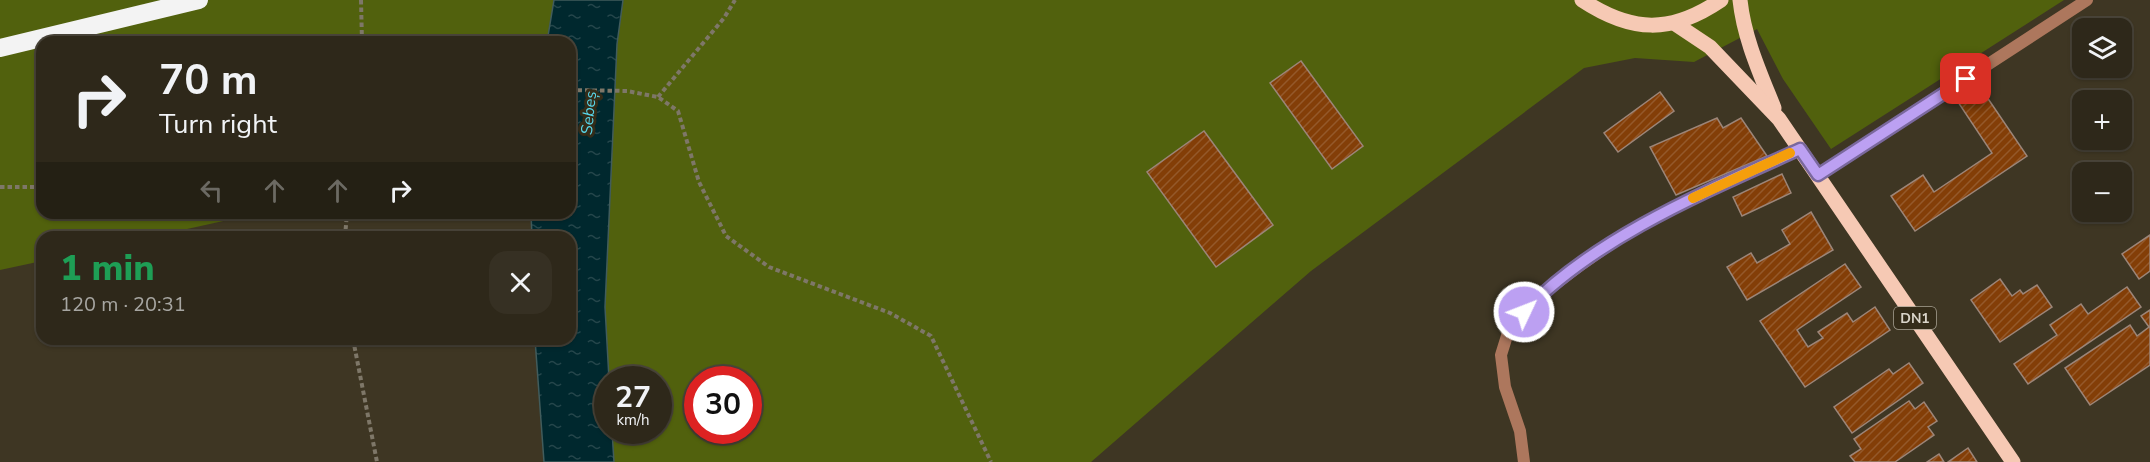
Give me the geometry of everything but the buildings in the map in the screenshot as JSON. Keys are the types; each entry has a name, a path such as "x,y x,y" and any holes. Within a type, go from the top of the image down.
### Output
{"highway":[{"path":"50,36 199,0"},
{"path":"0,48 36,39"}],"main road":[{"path":"1582,0 1601,13 1640,26 1674,23 1699,15 1721,0"},
{"name":"DN1","path":"1740,0 1743,25 1754,59 1779,119"},
{"name":"DN1","path":"1674,23 1710,47 1779,119 2013,462"}],"street":[{"path":"1818,175 2087,0"},
{"path":"1524,462 1520,431 1505,387 1500,355 1510,326 1537,298 1631,230 1684,202 1800,149"}],"path":[{"path":"361,0 363,36"},
{"path":"657,97 724,18 735,0"},
{"path":"576,90 627,91 657,97 678,111 699,182 726,236 769,267 890,314 931,336 991,462"},
{"path":"0,187 36,187"},
{"path":"354,345 377,462"}],"green space":[{"path":"0,0 554,0 548,36 36,36 36,219 232,219 178,231 36,231 36,262 0,270"},
{"path":"623,0 2064,0 1831,149 1783,79 1757,29 1694,62 1635,58 1584,68 1311,271 1091,462 614,462 613,444 672,444 672,366 608,366 605,307 617,44"}],"water":[{"name":"Sebeș","path":"554,0 623,0 617,44 605,307 608,366 594,366 594,444 613,444 614,462 544,462 535,345 576,345 576,231 532,231 531,219 576,219 576,36 548,36"}],"slow traffic":[{"path":"1693,198 1790,153"}],"route":[{"path":"1524,312 1537,298 1631,230 1684,202 1800,149 1818,175 1966,79"}]}
